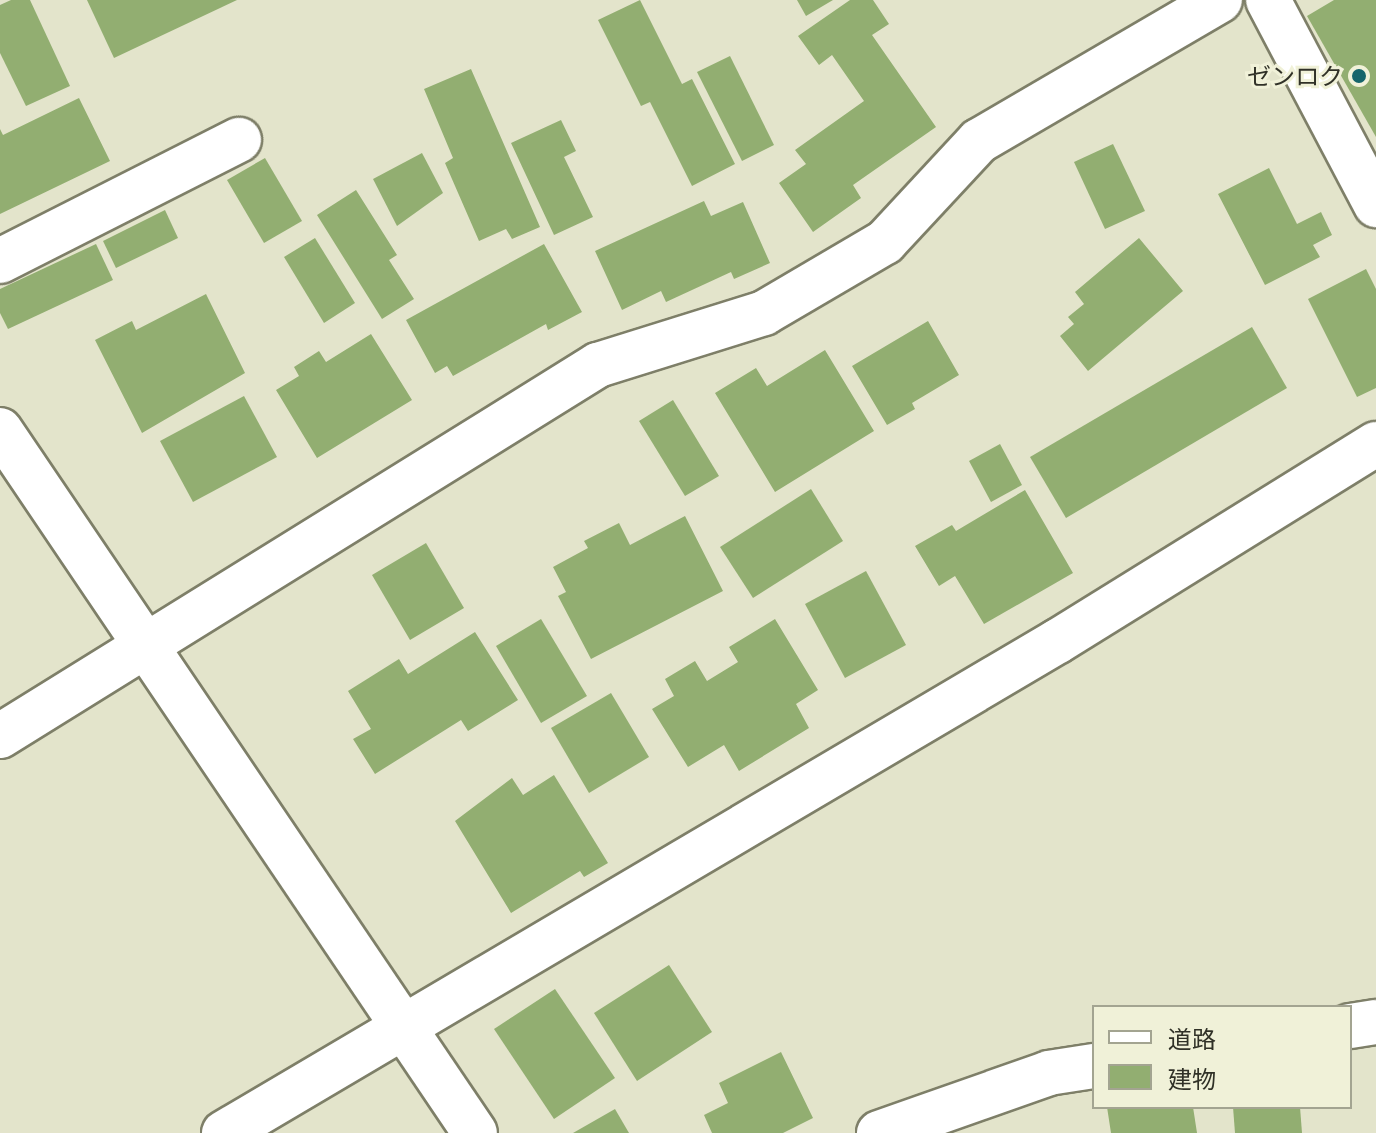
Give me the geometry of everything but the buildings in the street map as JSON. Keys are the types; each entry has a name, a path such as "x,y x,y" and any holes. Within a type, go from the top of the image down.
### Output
{"street":[{"path":"0,736 598,365 764,313 885,242 979,141 1220,0"},
{"path":"1268,0 1376,205"},
{"path":"0,261 239,140"},
{"path":"0,430 475,1133"},
{"path":"224,1133 401,1025 1058,641 1376,444"},
{"path":"1352,1026 1376,1022"},
{"path":"879,1133 1049,1073 1092,1066"}],"place":[{"name":"ゼンロク","path":"1359,76"}]}
